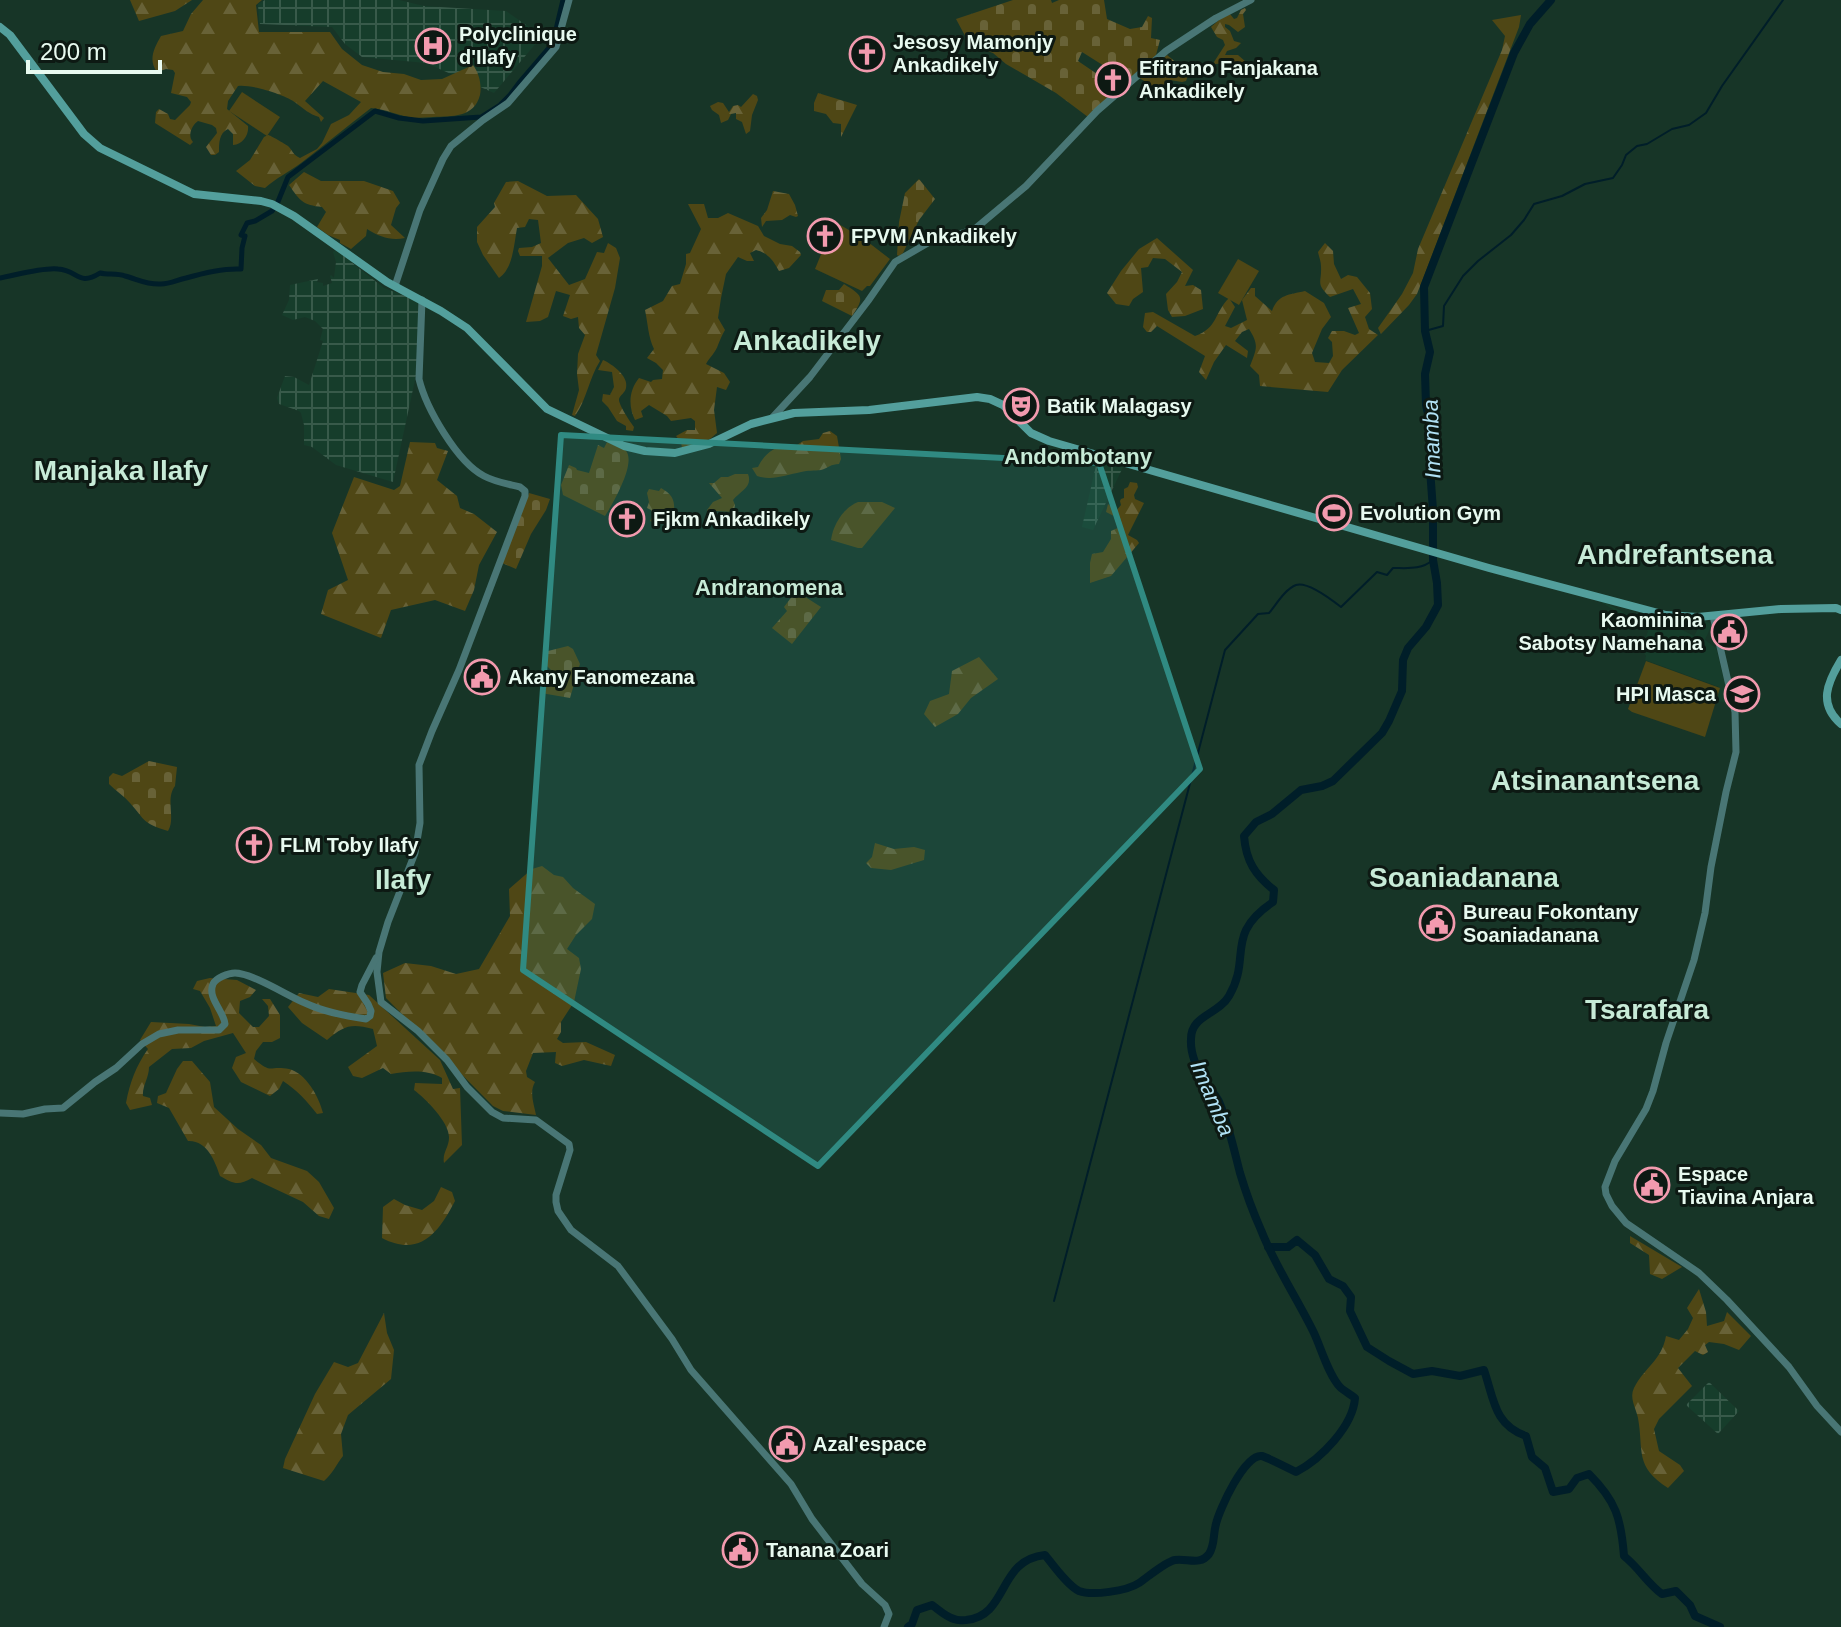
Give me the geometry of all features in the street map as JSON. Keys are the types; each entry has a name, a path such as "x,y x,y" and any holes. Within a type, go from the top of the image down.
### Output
{"main road":[{"path":"0,27 10,35 84,134 100,148 194,194 257,200 308,224 358,262 467,328 547,409 624,446 675,453 709,444 751,424 794,413 869,410 977,397 990,399 1008,408 1031,433 1049,441 1666,615 1696,617 1781,609 1841,610"},
{"path":"1841,660 1827,692 1828,706 1841,724"}],"street":[{"path":"395,286 420,210 443,159 451,146 508,103 556,47 569,0"},
{"path":"772,418 810,377 895,262 933,240 976,228 1026,186 1097,111 1166,51 1216,18 1251,0"},
{"path":"0,1113 23,1114 63,1108 142,1044 159,1034 219,1030 225,1024 225,1016 217,1007 212,985 216,979 234,973 255,979 319,1009 366,1019 370,1016 371,1011 360,992 379,952 415,853 420,823 419,765 525,496 525,491 520,487 483,475 461,457 422,390 419,379 422,300"},
{"path":"1713,616 1735,712 1736,752 1694,960 1653,1091 1646,1109 1615,1161 1605,1187 1606,1194 1626,1223 1699,1273 1727,1300 1789,1367 1817,1406 1841,1432"},
{"path":"379,952 377,972 381,1002 418,1031 492,1112 503,1118 536,1120 569,1144 569,1154 556,1195 561,1216 571,1230 618,1266 691,1370 791,1484 812,1519 862,1584 885,1605 889,1614 884,1627"}],"highlighted area":[{"path":"561,435 1099,463 1200,769 818,1166 523,970"}],"shaded area":[{"path":"265,0 399,0 424,6 506,11 542,36 494,93 426,63 362,57 345,44 332,27 260,24 258,4"},
{"path":"336,250 384,288 418,301 420,308 418,366 393,482 336,465 312,447 304,445 301,413 279,404 277,398 285,376 309,385 323,341 320,340 323,329 315,321 305,317 293,320 282,315 289,300 290,285 318,279 317,282 323,283 323,286 332,283 330,276 334,278 336,262 333,252"},
{"path":"1097,461 1123,467 1093,530 1082,527"},
{"path":"1596,599 1659,632 1667,622 1694,636 1703,620 1712,624 1705,640 1716,648 1730,703 1716,701 1719,687 1645,660 1641,648 1648,631"},
{"path":"1709,1382 1739,1411 1718,1434 1686,1405"}],"green space":[{"path":"130,0 192,0 175,11 139,21"},
{"path":"203,0 262,0 256,5 259,32 330,32 342,49 362,65 383,72 421,80 442,79 473,65 480,79 480,95 473,108 455,116 414,118 371,108 301,163 265,188 255,186 236,171 250,160 264,137 268,135 288,146 300,158 317,149 331,124 349,115 361,102 323,81 305,101 324,118 321,122 319,117 285,97 259,88 238,86 228,101 227,109 248,126 247,133 242,141 233,145 233,134 228,129 225,131 220,139 219,152 215,155 211,155 206,147 217,133 212,125 198,121 191,131 193,142 190,145 155,123 159,109 175,120 191,102 187,97 171,93 175,73 166,69 157,72 152,58 154,50 161,36 183,31 191,14"},
{"path":"1013,0 1051,0 1052,3 1059,0 1104,0 1107,19 1130,29 1142,27 1148,16 1152,18 1151,38 1160,40 1156,55 1128,81 1082,52 1078,61 1116,90 1088,117 993,53 970,45 956,19"},
{"path":"1245,8 1245,27 1238,32 1225,24 1234,41 1241,43 1225,55 1238,55 1246,65 1236,69 1228,63 1215,64 1225,45 1211,27 1227,13 1237,18"},
{"path":"1521,15 1417,294 1381,334 1378,328 1413,273 1418,249 1502,50 1505,36 1492,20"},
{"path":"1167,55 1189,73 1186,81 1170,80 1162,91 1139,78"},
{"path":"242,92 280,117 267,136 229,111"},
{"path":"818,93 857,105 841,137 841,124 833,123 826,114 814,111"},
{"path":"753,94 758,100 750,131 746,134 742,122 736,119 736,113 721,123 719,115 710,106 723,103 729,112 733,106 741,107"},
{"path":"304,172 321,181 364,181 393,191 400,203 391,225 405,238 386,238 367,229 366,236 351,249 340,243 340,240 317,227 326,212 322,207 302,201 289,185"},
{"path":"919,179 935,199 899,256 899,222 905,193"},
{"path":"518,181 547,196 576,195 598,219 603,237 592,243 584,238 568,243 548,258 569,285 585,279 597,252 604,253 608,243 616,248 620,258 596,355 600,361 575,416 572,415 579,390 578,354 585,335 579,328 578,317 571,319 563,316 570,295 556,291 548,317 526,322 542,256 520,256 518,251 519,248 541,243 538,220 529,219 525,227 517,228 510,262 499,278 477,242 477,227 495,207 494,203 506,182"},
{"path":"773,191 789,194 798,216 766,221 762,227 761,218"},
{"path":"688,204 704,204 708,218 718,218 728,213 758,226 764,236 792,246 801,255 789,268 779,271 770,258 756,250 750,253 754,261 738,257 726,274 718,318 725,330 706,364 724,373 730,382 726,390 717,387 714,410 717,433 710,439 682,448 676,436 687,430 695,430 695,421 691,418 671,421 649,405 641,411 643,417 635,420 631,398 639,378 651,382 662,379 663,370 647,358 654,349 645,310 663,301 672,286 680,284 686,254 690,253 701,229"},
{"path":"837,223 890,259 870,286 862,291 815,269"},
{"path":"1157,238 1193,270 1185,286 1193,285 1201,290 1203,309 1172,317 1166,294 1182,272 1165,259 1153,258 1148,267 1141,268 1143,292 1129,306 1116,304 1107,293 1139,249"},
{"path":"1325,243 1333,251 1334,264 1341,279 1348,275 1357,277 1370,293 1372,309 1365,317 1369,329 1378,335 1342,370 1328,392 1260,386 1259,375 1250,366 1256,347 1249,329 1235,341 1248,351 1247,358 1226,345 1206,380 1199,372 1205,356 1157,326 1151,332 1143,327 1145,313 1153,312 1195,336 1208,329 1229,298 1235,307 1225,326 1231,328 1247,320 1242,300 1251,288 1255,288 1255,296 1272,311 1281,298 1305,291 1324,303 1331,317 1312,353 1315,362 1329,363 1333,356 1332,342 1328,338 1332,331 1359,333 1348,308 1361,304 1353,289 1330,297 1322,289 1318,252"},
{"path":"1238,259 1259,271 1239,305 1218,293"},
{"path":"844,284 860,297 852,316 822,301 826,290 839,290"},
{"path":"603,360 615,367 625,379 626,388 619,401 634,427 633,431 626,430 626,426 617,421 602,401 603,394 610,395 614,387 612,372 598,370"},
{"path":"830,431 837,436 839,464 774,478 757,476 752,468 758,467 773,450 819,439 823,433"},
{"path":"410,442 435,443 437,448 448,451 437,480 457,496 460,508 474,514 497,532 479,565 474,590 465,611 435,600 391,610 381,638 321,614 328,590 348,580 332,533 354,477 394,490 400,486"},
{"path":"607,442 625,450 628,463 622,483 605,516 563,495 561,485 569,465 589,473 598,445 604,448"},
{"path":"735,474 748,474 749,482 733,500 734,512 715,511 708,515 707,510 713,502 722,498 709,483"},
{"path":"1130,482 1137,483 1135,499 1144,503 1128,535 1139,543 1111,576 1090,583 1092,554 1103,552 1111,539 1111,531 1120,527 1118,518 1106,512 1108,504 1116,511"},
{"path":"661,488 672,498 674,514 657,524 650,521 653,515 647,508 647,493 649,489 659,491"},
{"path":"529,493 550,499 516,569 502,563"},
{"path":"858,502 882,502 895,508 862,548 831,540 840,518"},
{"path":"796,591 821,607 792,644 772,628 787,611 784,607"},
{"path":"568,646 573,649 580,664 570,698 541,693 544,679 551,670 542,661 544,652"},
{"path":"979,657 998,679 971,698 958,714 935,727 924,714 930,701 949,694 952,671"},
{"path":"1646,661 1720,688 1705,737 1628,709"},
{"path":"149,761 177,767 168,831 145,821 128,800 109,784 113,773 122,776"},
{"path":"875,843 894,849 914,847 925,850 924,860 891,870 871,868 866,863 872,857"},
{"path":"542,866 554,875 563,877 595,904 592,919 567,949 579,958 581,969 574,1002 561,1022 557,1039 563,1043 586,1042 615,1055 611,1066 584,1060 562,1066 555,1063 556,1052 533,1053 526,1071 527,1077 535,1082 532,1094 536,1115 503,1111 493,1106 386,998 383,973 405,963 431,966 456,974 479,969 510,916 509,889 532,869"},
{"path":"210,978 237,980 256,990 240,1001 239,1013 253,1027 259,1027 269,1016 268,1006 262,999 270,999 280,1015 280,1038 263,1042 254,1059 268,1068 289,1069 301,1075 315,1093 323,1113 317,1114 302,1096 283,1081 270,1096 241,1082 232,1068 236,1057 246,1053 233,1033 191,1048 172,1049 149,1067 143,1096 150,1098 152,1105 130,1110 126,1103 129,1088 148,1049 140,1040 151,1022 216,1026 200,991 193,989 197,981"},
{"path":"329,989 369,995 440,1060 453,1089 460,1088 462,1145 444,1163 449,1138 446,1125 431,1105 414,1090 415,1083 442,1084 442,1078 424,1072 391,1074 383,1068 362,1078 353,1076 348,1067 377,1046 373,1029 348,1027 327,1040 302,1023 288,1007 299,993 318,997"},
{"path":"183,1061 192,1061 210,1082 214,1107 238,1129 261,1145 271,1158 307,1171 319,1182 334,1208 329,1219 319,1216 303,1202 252,1178 236,1183 220,1176 205,1148 188,1141 169,1108 157,1103 158,1096 166,1093"},
{"path":"441,1187 452,1192 455,1201 442,1223 427,1239 407,1245 382,1238 383,1207 394,1199 422,1210 434,1201"},
{"path":"1630,1236 1682,1267 1662,1279 1650,1274 1649,1255 1630,1243"},
{"path":"1699,1289 1707,1326 1724,1321 1727,1312 1751,1336 1739,1350 1709,1342 1705,1345 1708,1352 1703,1355 1695,1351 1678,1368 1692,1386 1659,1419 1654,1429 1659,1451 1684,1471 1668,1488 1650,1472 1642,1457 1633,1392 1657,1358 1666,1336 1679,1340 1688,1329 1693,1318 1687,1308"},
{"path":"384,1313 394,1350 391,1379 348,1415 341,1434 343,1456 324,1481 283,1468 315,1394 334,1362 348,1367 358,1363"}],"waterway":[{"path":"0,278 52,269 65,270 82,278 100,273 161,284 213,271 241,269 245,236 241,235 247,223 272,211 288,177 375,111 423,121 481,117 500,105 553,42 563,0"},
{"name":"Imamba","path":"908,1627 917,1610 932,1605 957,1620 980,1616 990,1609 1018,1567 1030,1559 1045,1555 1075,1588 1092,1593 1134,1586 1171,1561 1202,1560 1211,1551 1216,1524 1227,1496 1248,1463 1262,1456 1296,1472 1334,1441 1353,1409 1355,1398 1340,1387 1332,1376 1252,1209 1223,1112 1197,1068 1192,1051 1192,1031 1200,1020 1229,996 1239,970 1241,947 1249,925 1273,902 1274,890 1253,867 1244,836 1256,822 1272,814 1301,790 1333,781 1382,733 1402,691 1403,660 1408,648 1426,627 1438,605 1433,560 1431,427 1426,405 1425,374 1430,352 1425,331 1424,287 1514,53 1530,24 1551,0"},
{"path":"1425,331 1443,326 1444,306 1463,276 1511,235 1534,204 1562,196 1585,184 1613,178 1626,155 1637,146 1647,144 1672,129 1689,125 1706,113 1783,0"},
{"path":"1054,1301 1225,650 1258,614 1269,613 1296,585 1313,588 1341,607 1377,572 1387,575 1393,568 1419,567 1433,560"},
{"path":"1268,1247 1288,1247 1297,1240 1315,1255 1329,1279 1343,1286 1351,1297 1350,1311 1367,1347 1389,1361 1413,1374 1432,1371 1460,1376 1484,1370 1501,1418 1526,1436 1532,1457 1545,1468 1553,1492 1569,1489 1577,1478 1589,1474 1616,1511 1624,1556 1662,1594 1676,1591 1690,1605 1695,1616 1720,1627"}],"place":[{"name":"Polyclinique d'Ilafy","path":"433,46"},
{"name":"Jesosy Mamonjy Ankadikely","path":"867,54"},
{"name":"Efitrano Fanjakana Ankadikely","path":"1113,80"},
{"name":"FPVM Ankadikely","path":"825,236"},
{"name":"Batik Malagasy","path":"1021,406"},
{"name":"Evolution Gym","path":"1334,513"},
{"name":"Fjkm Ankadikely","path":"627,519"},
{"name":"Kaominina Sabotsy Namehana","path":"1729,632"},
{"name":"Akany Fanomezana","path":"482,677"},
{"name":"HPI Masca","path":"1742,694"},
{"name":"FLM Toby Ilafy","path":"254,845"},
{"name":"Bureau Fokontany Soaniadanana","path":"1437,923"},
{"name":"Espace Tiavina Anjara","path":"1652,1185"},
{"name":"Azal'espace","path":"787,1444"},
{"name":"Tanana Zoari","path":"740,1550"}],"district":[{"name":"Ankadikely","path":"807,340"},
{"name":"Andombotany","path":"1078,456"},
{"name":"Manjaka Ilafy","path":"121,470"},
{"name":"Andrefantsena","path":"1675,554"},
{"name":"Andranomena","path":"769,587"},
{"name":"Atsinanantsena","path":"1595,780"},
{"name":"Soaniadanana","path":"1464,877"},
{"name":"Ilafy","path":"403,879"},
{"name":"Tsarafara","path":"1647,1009"}]}
